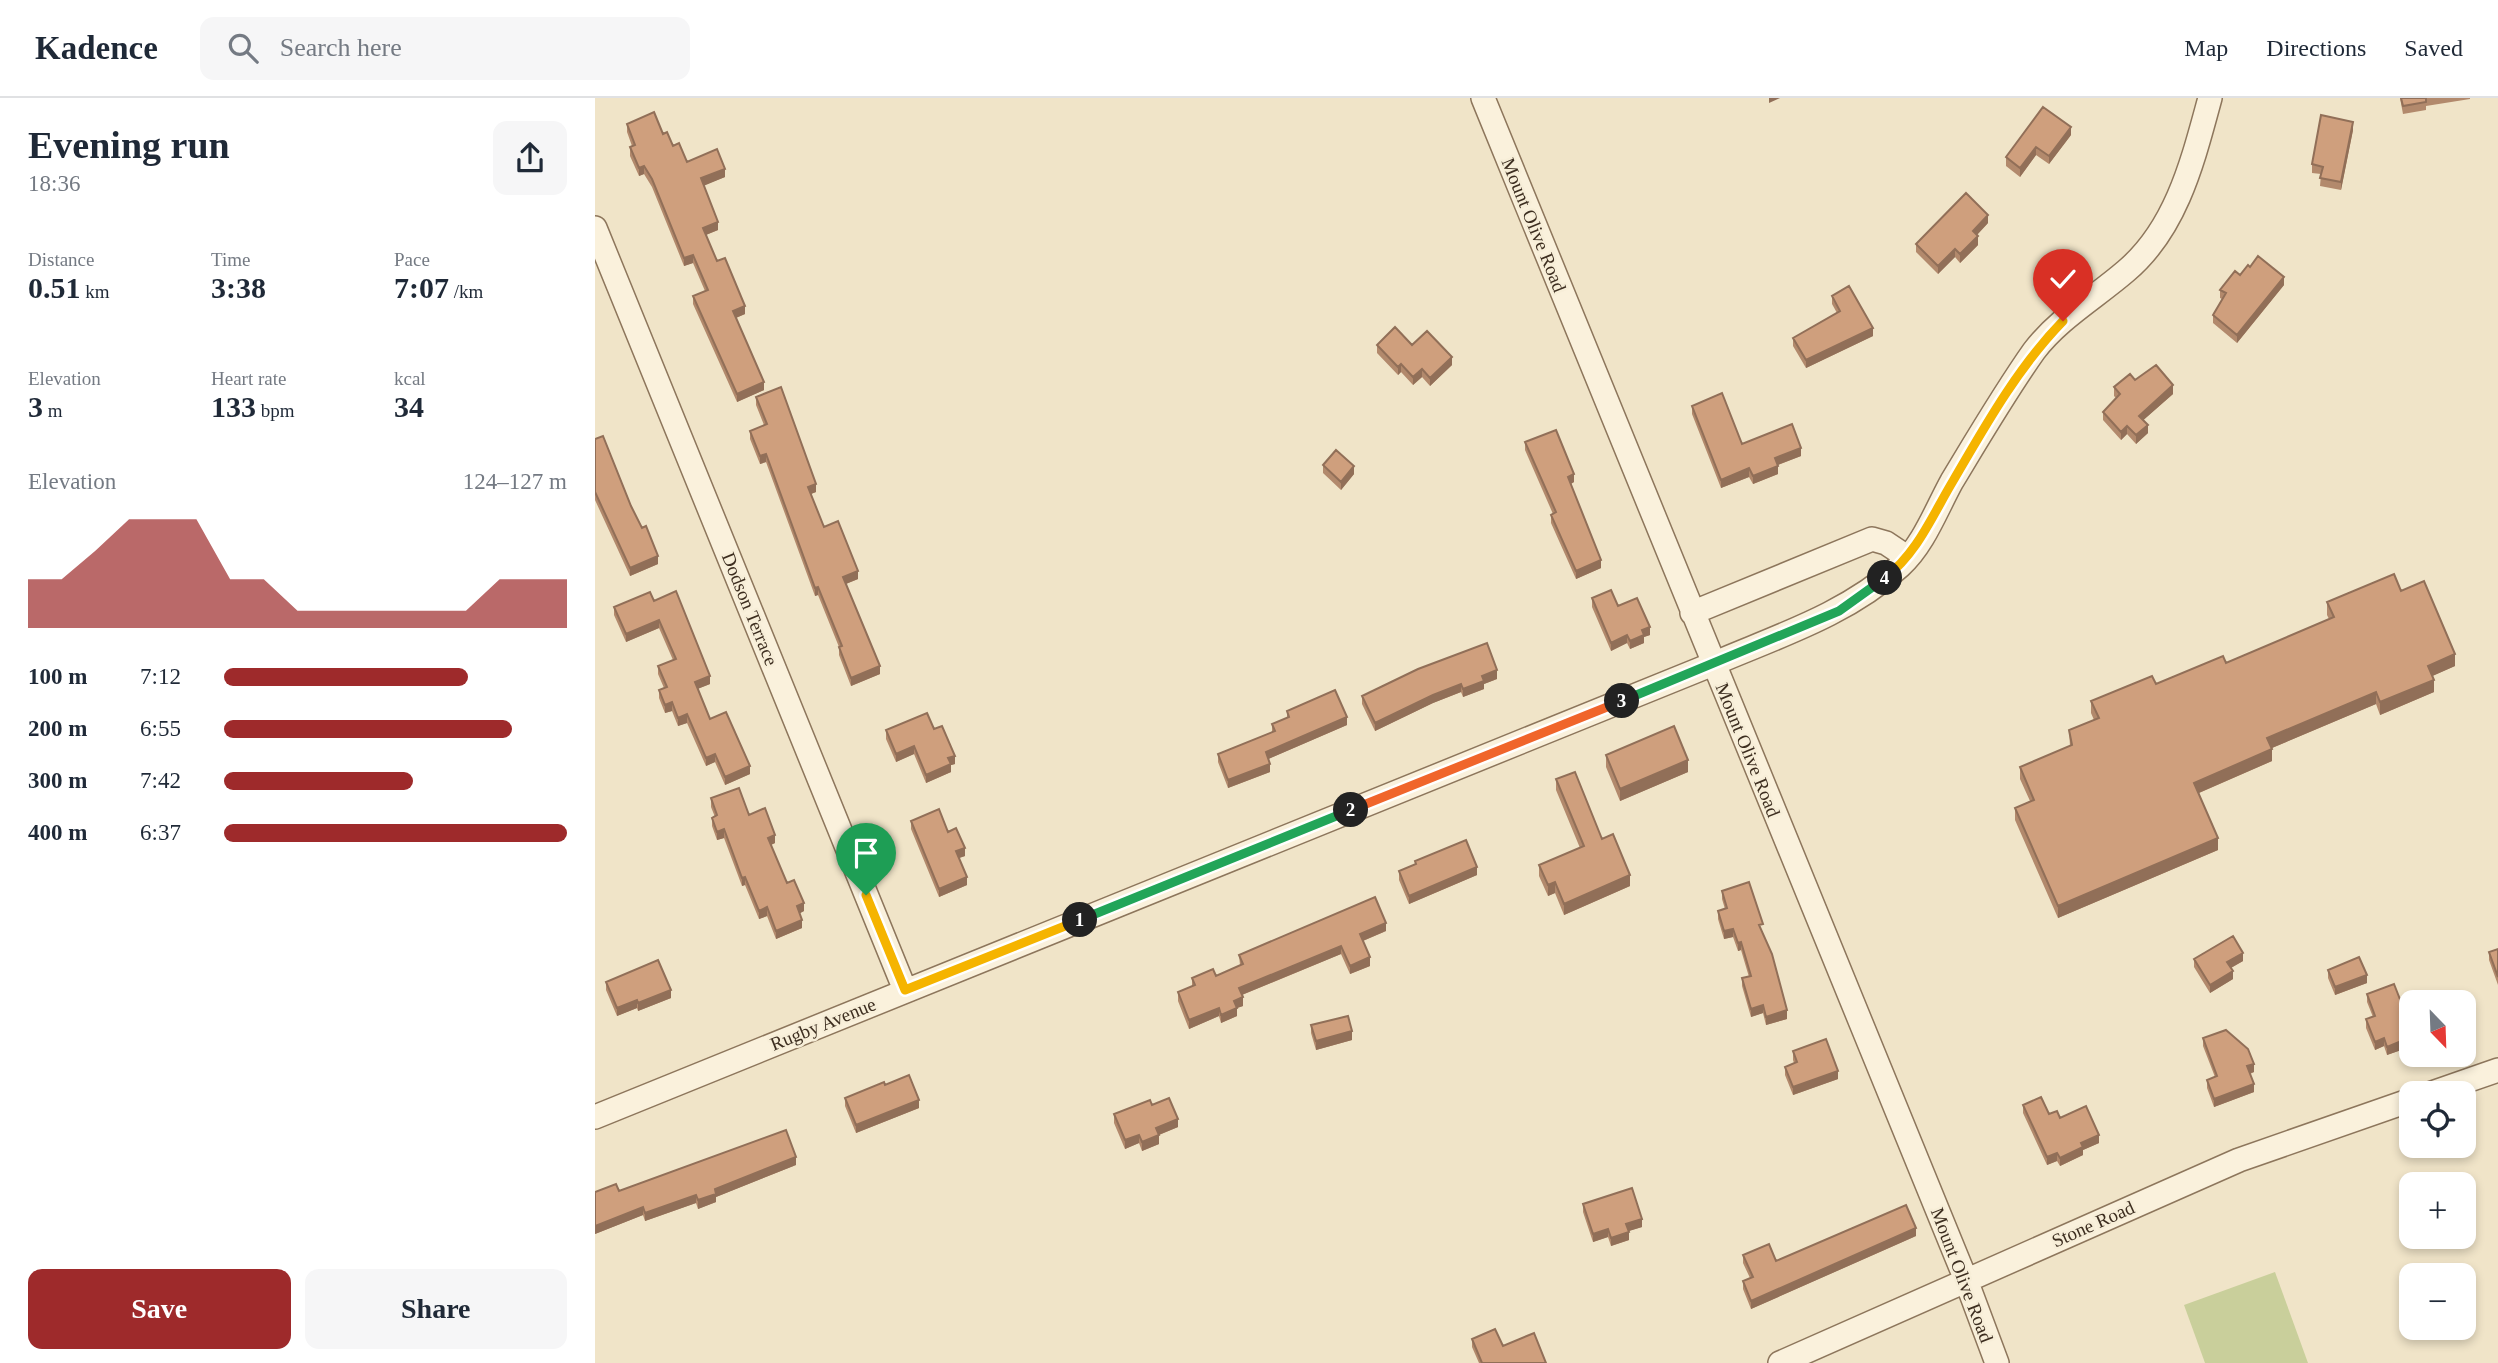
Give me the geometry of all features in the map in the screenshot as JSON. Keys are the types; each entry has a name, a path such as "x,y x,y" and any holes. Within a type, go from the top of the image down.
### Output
{"street":[{"name":"Mount Olive Road","path":"1483,98 1966,1280 1997,1363"},
{"name":"Rugby Avenue","path":"595,1116 1713,664 1839,611 1863,596 1907,557 1920,541 1953,481 2036,349 2063,321 2129,269 2165,226 2190,172 2210,98"},
{"name":"Dodson Terrace","path":"595,228 905,990"},
{"path":"1692,612 1872,539 1886,542 1907,557"},
{"path":"2466,1081 2498,1070"},
{"name":"Stone Road","path":"1780,1363 2239,1160 2399,1104"}],"green space":[{"path":"2275,1272 2308,1363 2205,1363 2184,1305"}],"building":[{"path":"2401,98 2426,98 2426,102 2403,106"},
{"path":"2043,107 2071,127 2049,156 2036,147 2020,168 2006,157"},
{"path":"654,112 663,134 667,132 673,146 679,143 687,162 717,149 725,169 701,178 718,222 703,228 717,261 725,258 745,306 733,311 764,382 737,394 693,296 708,290 693,255 684,258 652,179 644,166 639,168 630,147 635,145 627,124"},
{"path":"2321,115 2353,122 2341,182 2320,178 2323,167 2312,164"},
{"path":"1966,193 1988,215 1973,231 1978,236 1960,254 1955,249 1938,266 1916,244"},
{"path":"2258,256 2284,277 2237,335 2213,315 2226,293 2220,290 2235,271 2240,275"},
{"path":"1849,286 1873,328 1806,360 1793,338 1840,311 1832,296"},
{"path":"1395,327 1412,345 1427,331 1452,357 1430,378 1422,369 1413,377 1401,364 1398,367 1377,345"},
{"path":"2156,365 2173,385 2139,416 2148,425 2136,435 2127,426 2121,432 2103,412 2120,394 2114,387 2130,374 2135,380"},
{"path":"781,387 816,484 808,487 824,527 838,521 858,571 843,577 880,666 851,678 839,647 842,646 818,587 815,588 766,454 760,456 750,431 767,424 756,397"},
{"path":"1722,393 1742,444 1792,424 1801,448 1775,458 1778,466 1753,476 1749,468 1721,480 1692,406"},
{"path":"1556,430 1574,474 1568,477 1601,560 1576,571 1551,515 1556,512 1525,442"},
{"path":"603,436 631,506 642,528 646,526 658,556 630,568 595,492 595,439"},
{"path":"1336,450 1354,466 1341,482 1323,465"},
{"path":"2394,574 2401,591 2424,581 2455,654 2428,666 2434,680 2380,702 2376,692 2267,738 2272,749 2194,783 2218,838 2058,906 2015,808 2034,800 2020,767 2072,745 2069,730 2099,718 2091,701 2152,676 2156,684 2223,656 2226,663 2334,617 2327,602"},
{"path":"1611,590 1618,606 1637,598 1650,627 1642,630 1644,635 1630,641 1627,635 1611,643 1592,598"},
{"path":"676,591 710,676 695,682 710,719 726,712 750,766 725,777 715,754 706,758 687,714 678,718 672,702 665,705 659,690 667,687 658,666 676,659 659,620 626,634 614,607 650,592 654,601"},
{"path":"1487,643 1497,670 1482,676 1484,681 1463,689 1461,684 1375,723 1362,696 1418,669"},
{"path":"1335,690 1347,717 1266,752 1270,764 1228,780 1218,754 1275,731 1272,724 1289,717 1287,711"},
{"path":"927,713 934,729 942,726 955,756 948,758 951,764 926,775 914,746 896,754 886,730"},
{"path":"1674,726 1688,760 1620,789 1606,755"},
{"path":"1575,772 1602,839 1613,834 1630,875 1564,904 1555,882 1548,885 1539,865 1584,846 1556,779"},
{"path":"739,788 749,815 765,808 775,835 768,838 787,883 794,880 804,903 797,906 802,920 776,931 767,907 759,911 745,877 742,878 724,829 717,832 712,818 717,815 711,798"},
{"path":"939,809 948,832 956,828 965,848 956,851 967,877 939,889 911,821"},
{"path":"1466,840 1477,867 1409,896 1399,871 1416,864 1415,861"},
{"path":"1749,882 1763,924 1759,925 1772,954 1787,1010 1766,1017 1763,1005 1751,1009 1742,978 1751,976 1741,942 1738,943 1733,929 1724,931 1718,911 1727,908 1722,891"},
{"path":"1375,897 1386,923 1360,934 1370,957 1350,966 1341,946 1239,988 1243,997 1234,1001 1237,1008 1221,1015 1219,1008 1189,1020 1178,992 1195,985 1192,978 1213,969 1216,976 1243,964 1239,955"},
{"path":"2233,936 2243,953 2227,962 2233,971 2210,985 2194,959"},
{"path":"2498,949 2498,977 2489,952"},
{"path":"2359,957 2367,975 2335,987 2328,970"},
{"path":"658,960 671,990 617,1008 606,982"},
{"path":"2394,984 2399,997 2399,1042 2387,1047 2384,1038 2375,1042 2366,1019 2375,1016 2367,994"},
{"path":"1348,1016 1352,1031 1316,1041 1311,1025"},
{"path":"2226,1030 2248,1049 2254,1064 2247,1066 2254,1084 2214,1099 2207,1080 2217,1076 2203,1038"},
{"path":"1826,1039 1838,1071 1793,1087 1785,1067 1797,1062 1793,1051"},
{"path":"909,1075 919,1100 856,1125 845,1098"},
{"path":"2041,1097 2049,1114 2057,1111 2060,1118 2086,1106 2099,1135 2081,1143 2083,1147 2060,1158 2057,1153 2047,1157 2023,1105"},
{"path":"1169,1098 1178,1119 1156,1128 1159,1135 1142,1142 1139,1135 1125,1140 1114,1114 1150,1100 1152,1105"},
{"path":"786,1130 796,1157 715,1189 716,1194 698,1200 696,1195 645,1213 643,1207 595,1226 595,1192 616,1184 619,1191"},
{"path":"1632,1188 1642,1219 1626,1224 1629,1232 1611,1238 1608,1229 1593,1234 1583,1204"},
{"path":"1906,1205 1916,1228 1751,1301 1743,1281 1753,1277 1743,1255 1769,1244 1776,1261"},
{"path":"1495,1329 1503,1346 1534,1333 1546,1363 1482,1363 1472,1339"}],"route":[{"path":"866,895 905,990 1839,611 1863,596 1902,564 1920,541 1953,481 2036,349 2063,321"}]}
